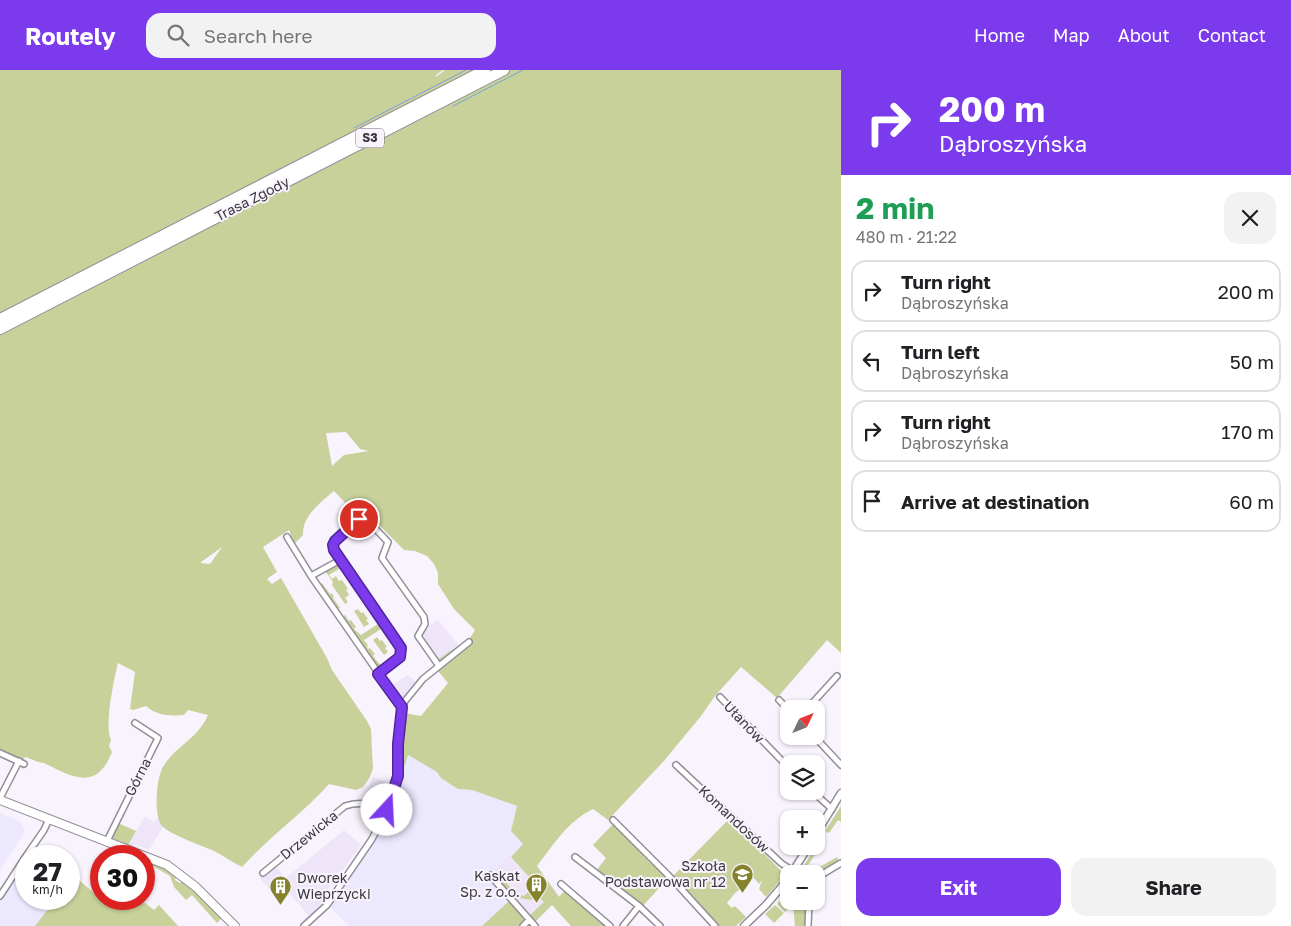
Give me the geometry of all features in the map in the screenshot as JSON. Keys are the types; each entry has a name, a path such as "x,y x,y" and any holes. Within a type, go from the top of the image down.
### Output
{"highway":[{"name":"Trasa Zgody","path":"0,319 486,70"},
{"name":"Trasa Zgody","path":"0,329 504,70"}],"main road":[{"path":"0,799 159,861 175,870 205,895 235,926"}],"street":[{"path":"378,674 400,657 401,648 340,560 333,545 359,519 366,519 388,542 382,558 424,617 425,624 418,636 439,666"},
{"path":"286,537 402,707"},
{"path":"311,576 340,560"},
{"path":"304,926 327,905 372,839 387,810 398,776 398,744 402,707 405,701 423,679 470,642"},
{"path":"815,700 837,676"},
{"name":"Ułanów","path":"720,698 780,759"},
{"name":"Górna","path":"107,841 158,738 135,723"},
{"path":"822,745 841,765"},
{"path":"0,753 24,764"},
{"path":"0,799 19,761"},
{"name":"Komandosów","path":"676,765 783,865"},
{"path":"825,820 841,793"},
{"path":"822,800 832,809"},
{"name":"Drzewicka","path":"262,873 345,806 356,803 387,810"},
{"path":"33,845 49,819"},
{"path":"614,820 715,926"},
{"path":"575,857 639,906 660,926"},
{"path":"825,873 841,863"},
{"path":"0,896 15,873"},
{"path":"490,875 535,926"},
{"path":"561,884 610,926"},
{"path":"744,926 780,889"},
{"path":"623,926 639,906"},
{"path":"808,926 809,910"},
{"path":"523,926 529,920"}],"shaded area":[{"path":"437,619 459,645 437,660 420,635"},
{"path":"408,675 417,683 409,693 398,700 389,687"},
{"path":"407,755 438,772 441,778 458,789 472,790 517,806 511,831 524,844 511,857 508,855 486,876 509,901 482,926 349,926 329,907 372,845 392,811"},
{"path":"373,776 390,786 385,803 367,792"},
{"path":"0,813 21,822 25,832 0,870"},
{"path":"145,816 154,822 158,817 163,827 152,845 128,845"},
{"path":"344,830 361,845 328,890 325,901 309,916 281,884 272,892 260,878 276,866 286,878"},
{"path":"509,855 530,878 539,869 560,897 534,923 489,873"},
{"path":"15,878 15,910 47,910 35,926 0,926 0,901"}],"green space":[{"path":"0,70 443,70 436,77 445,70 841,70 841,653 827,640 777,698 741,667 715,696 663,762 608,820 593,809 576,820 562,834 537,866 559,897 565,890 607,926 571,926 552,905 534,923 529,916 544,902 537,895 531,900 519,898 535,886 511,857 523,844 511,831 517,806 472,790 458,789 441,778 437,772 408,755 400,780 400,737 404,713 421,716 448,683 438,671 437,660 470,638 475,630 454,609 438,584 438,573 434,564 427,556 415,551 404,550 367,513 364,516 358,516 334,491 309,516 303,535 293,545 289,538 291,535 289,530 263,547 277,572 267,579 272,584 281,578 332,670 371,729 373,768 370,777 363,787 356,790 329,784 242,867 212,850 186,840 163,827 160,822 157,807 157,788 163,767 198,731 208,715 188,710 184,715 164,715 146,706 133,710 130,709 135,672 118,663 109,714 109,734 111,740 109,746 112,752 105,766 96,775 82,778 25,757 22,762 0,752","holes":["346,432 360,449 369,451 344,455 332,466 326,433","222,547 210,564 201,563 201,562"]},
{"path":"338,564 342,567 329,575 332,579 336,576 339,581 342,580 348,589 346,590 349,595 345,598 348,602 345,604 325,571"},
{"path":"322,583 330,594 332,593 340,608 337,609 320,585"},
{"path":"358,609 368,619 366,620 369,624 364,627 354,611"},
{"path":"345,615 356,627 354,629 361,635 381,622 384,627 364,640 368,645 368,649 370,648 375,654 373,656 382,667 379,669 342,617"},
{"path":"377,637 387,647 385,648 388,652 384,655 373,640"},
{"path":"841,806 841,822 838,820 829,833 825,831"},
{"path":"730,818 780,870 780,881 766,897 759,889 762,880 759,884 754,878 735,893 727,903 732,908 735,906 746,917 736,926 717,926 672,877"},
{"path":"118,823 136,831 128,845 111,838"},
{"path":"613,824 649,862 668,878 642,907 596,871 606,858 593,845"},
{"path":"811,855 815,855 808,865 804,865"},
{"path":"837,857 839,862 825,870 825,865 823,865"},
{"path":"155,865 176,876 175,880 180,883 183,881 222,918 217,923 192,895 186,900 174,887 170,876 155,867"},
{"path":"497,872 516,894 512,898 495,878"},
{"path":"80,881 90,890 90,910 155,910 159,905 178,926 35,926 47,910 80,910"},
{"path":"509,901 524,919 520,926 482,926"},
{"path":"775,905 784,913 774,923 765,914"},
{"path":"793,910 806,910 805,926 795,926"}],"waterway":[{"path":"354,128 466,70"},
{"path":"453,106 523,70"}],"place":[{"name":"Szkoła Podstawowa nr 12","path":"742,893"},
{"name":"Kaskat Sp. z o.o.","path":"536,903"},
{"name":"Dworek Wieprzycki","path":"281,905"}],"route":[{"path":"359,519 335,541 333,545 334,550 401,648 400,657 378,674 402,707 398,744 398,776 394,794 387,810"}]}
